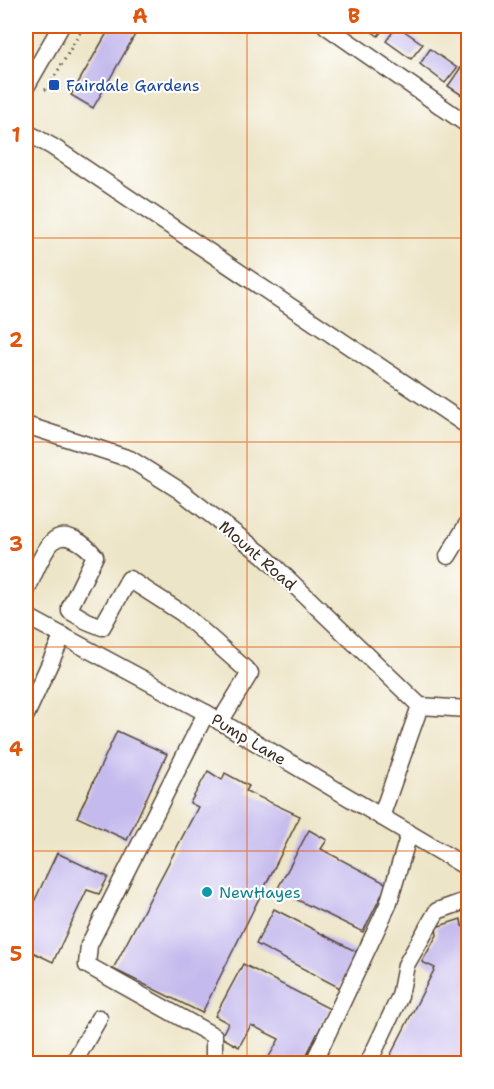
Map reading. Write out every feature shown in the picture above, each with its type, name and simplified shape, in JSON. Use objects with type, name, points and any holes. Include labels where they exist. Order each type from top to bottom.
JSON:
[{"type":"street","points":[[26,87],[61,26]]},
{"type":"street","points":[[326,26],[468,125]]},
{"type":"street","points":[[26,132],[63,154],[468,426]]},
{"type":"street","name":"Mount Road","points":[[26,425],[130,459],[179,490],[264,555],[420,706]]},
{"type":"street","points":[[448,556],[468,523]]},
{"type":"street","points":[[26,592],[52,542],[62,537],[77,540],[95,556],[70,611],[102,627],[129,579],[182,613],[250,673],[213,718],[89,945],[87,965],[214,1036],[214,1064]]},
{"type":"street","name":"Pump Lane","points":[[26,616],[213,718],[468,868]]},
{"type":"street","points":[[26,715],[62,637]]},
{"type":"street","points":[[381,817],[420,706],[468,709]]},
{"type":"street","points":[[313,1064],[388,905],[409,834]]},
{"type":"street","points":[[368,1064],[400,996],[406,965],[436,911],[465,905]]},
{"type":"street","points":[[73,1064],[99,1018]]},
{"type":"building","points":[[111,26],[140,26],[93,108],[71,95]]},
{"type":"building","points":[[364,26],[386,26],[378,36]]},
{"type":"building","points":[[397,26],[423,44],[411,59],[386,41]]},
{"type":"building","points":[[430,49],[457,68],[445,83],[420,64]]},
{"type":"building","points":[[464,63],[468,65],[468,99],[448,86]]},
{"type":"building","points":[[117,731],[167,754],[127,840],[77,817]]},
{"type":"building","name":"NewHayes","points":[[208,771],[222,780],[225,773],[249,786],[246,791],[300,816],[202,1013],[113,969],[198,807],[190,803]]},
{"type":"building","points":[[309,830],[327,840],[321,849],[387,884],[363,932],[277,890]]},
{"type":"building","points":[[57,853],[108,877],[99,894],[87,890],[53,962],[26,949],[26,919]]},
{"type":"building","points":[[274,909],[359,953],[340,988],[256,944]]},
{"type":"building","points":[[461,919],[462,926],[468,929],[468,1064],[386,1064],[435,968],[422,962],[437,935],[436,927]]},
{"type":"building","points":[[243,964],[330,1009],[302,1064],[265,1064],[279,1039],[251,1025],[239,1047],[221,1037],[228,1023],[215,1016]]},
{"type":"place","name":"Fairdale Gardens","points":[[54,85]]},
{"type":"place","name":"NewHayes","points":[[207,892]]}]
